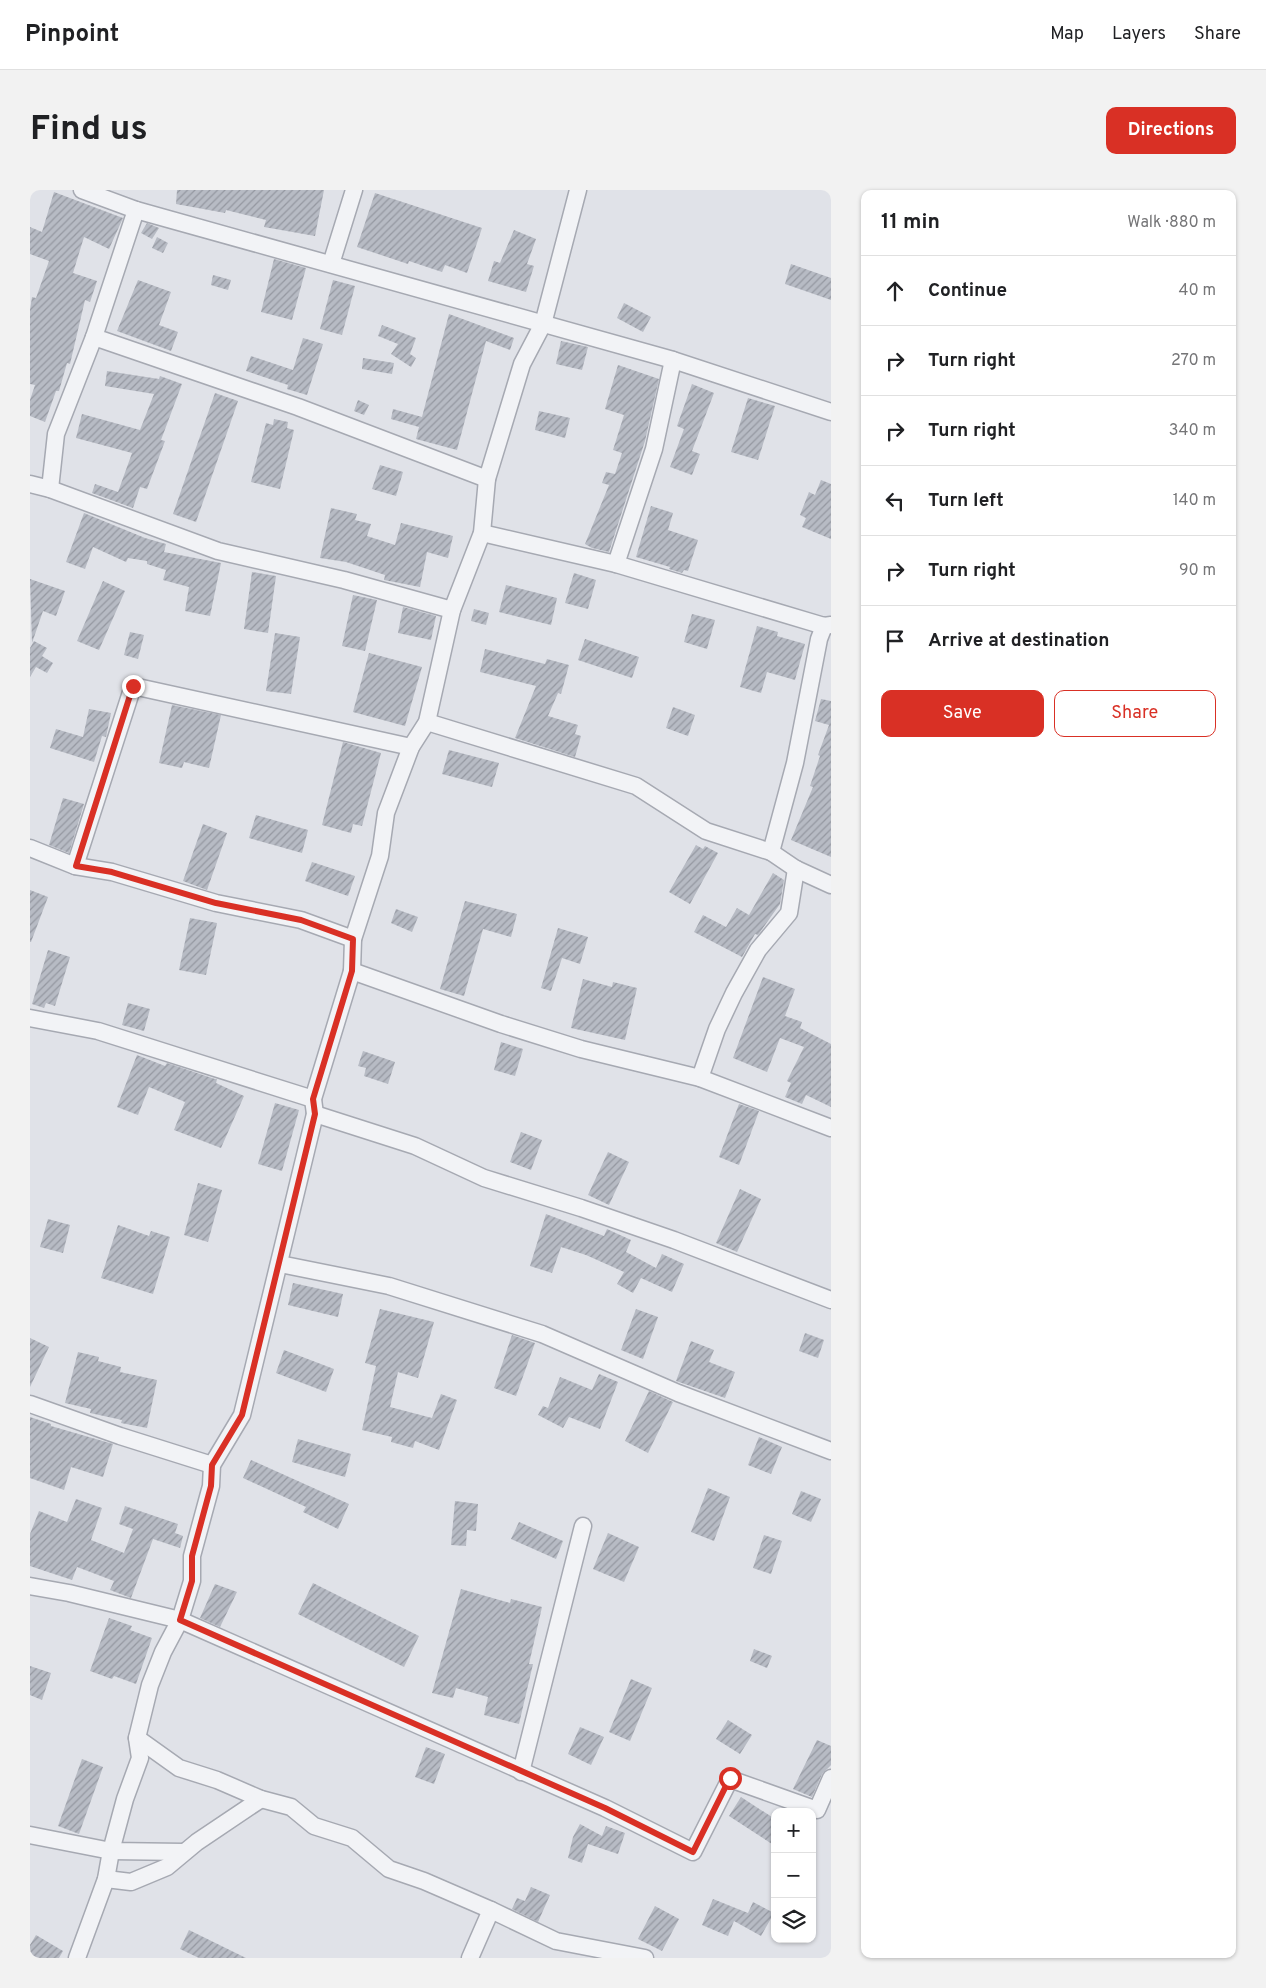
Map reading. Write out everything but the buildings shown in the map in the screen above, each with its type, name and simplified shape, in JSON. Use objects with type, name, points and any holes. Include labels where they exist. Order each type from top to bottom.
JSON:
[{"type":"street","points":[[82,190],[136,210],[673,360],[831,412]]},
{"type":"street","points":[[331,264],[354,190]]},
{"type":"street","points":[[77,1958],[106,1879],[111,1851],[125,1799],[140,1758],[137,1738],[150,1685],[163,1652],[180,1620],[192,1581],[192,1556],[211,1486],[212,1465],[242,1415],[280,1264],[314,1106],[352,971],[353,939],[380,856],[386,814],[411,747],[427,722],[452,610],[482,533],[487,479],[522,364],[544,324],[578,190]]},
{"type":"street","points":[[50,489],[56,434],[94,338],[136,210]]},
{"type":"street","points":[[94,338],[298,407],[487,479]]},
{"type":"street","points":[[616,564],[654,449],[673,360]]},
{"type":"street","points":[[30,484],[50,489],[218,551],[344,580],[452,610]]},
{"type":"street","points":[[482,533],[616,564],[828,626],[819,640],[795,763],[771,852]]},
{"type":"street","points":[[76,866],[133,686],[411,747]]},
{"type":"street","points":[[427,722],[636,786],[706,831],[771,852],[796,869],[831,885]]},
{"type":"street","points":[[30,848],[76,866],[112,872],[216,903],[301,920],[353,939]]},
{"type":"street","points":[[700,1078],[717,1028],[734,993],[758,950],[789,913],[796,869]]},
{"type":"street","points":[[352,971],[501,1024],[581,1049],[700,1078],[831,1128]]},
{"type":"street","points":[[30,1018],[98,1031],[314,1106],[415,1146],[484,1178],[665,1236],[831,1300]]},
{"type":"street","points":[[280,1264],[389,1286],[542,1334],[678,1393],[831,1450]]},
{"type":"street","points":[[30,1404],[120,1436],[212,1465]]},
{"type":"street","points":[[521,1772],[583,1526]]},
{"type":"street","points":[[30,1586],[69,1593],[180,1620],[605,1808],[693,1852],[730,1778],[817,1810],[831,1778]]},
{"type":"street","points":[[137,1738],[179,1768],[217,1780],[261,1799],[291,1807],[314,1826],[352,1838],[390,1869],[424,1881],[492,1910],[556,1941],[621,1956],[645,1958]]},
{"type":"street","points":[[106,1879],[132,1882],[150,1876],[167,1867],[184,1852],[261,1799]]},
{"type":"street","points":[[30,1835],[111,1851],[184,1852]]},
{"type":"street","points":[[470,1958],[492,1910]]},
{"type":"route","points":[[133,686],[109,756],[76,866],[112,872],[216,903],[301,920],[353,939],[352,971],[313,1099],[315,1114],[280,1264],[252,1367],[242,1415],[212,1465],[211,1486],[192,1556],[192,1581],[180,1620],[605,1808],[693,1852],[730,1778]]}]
